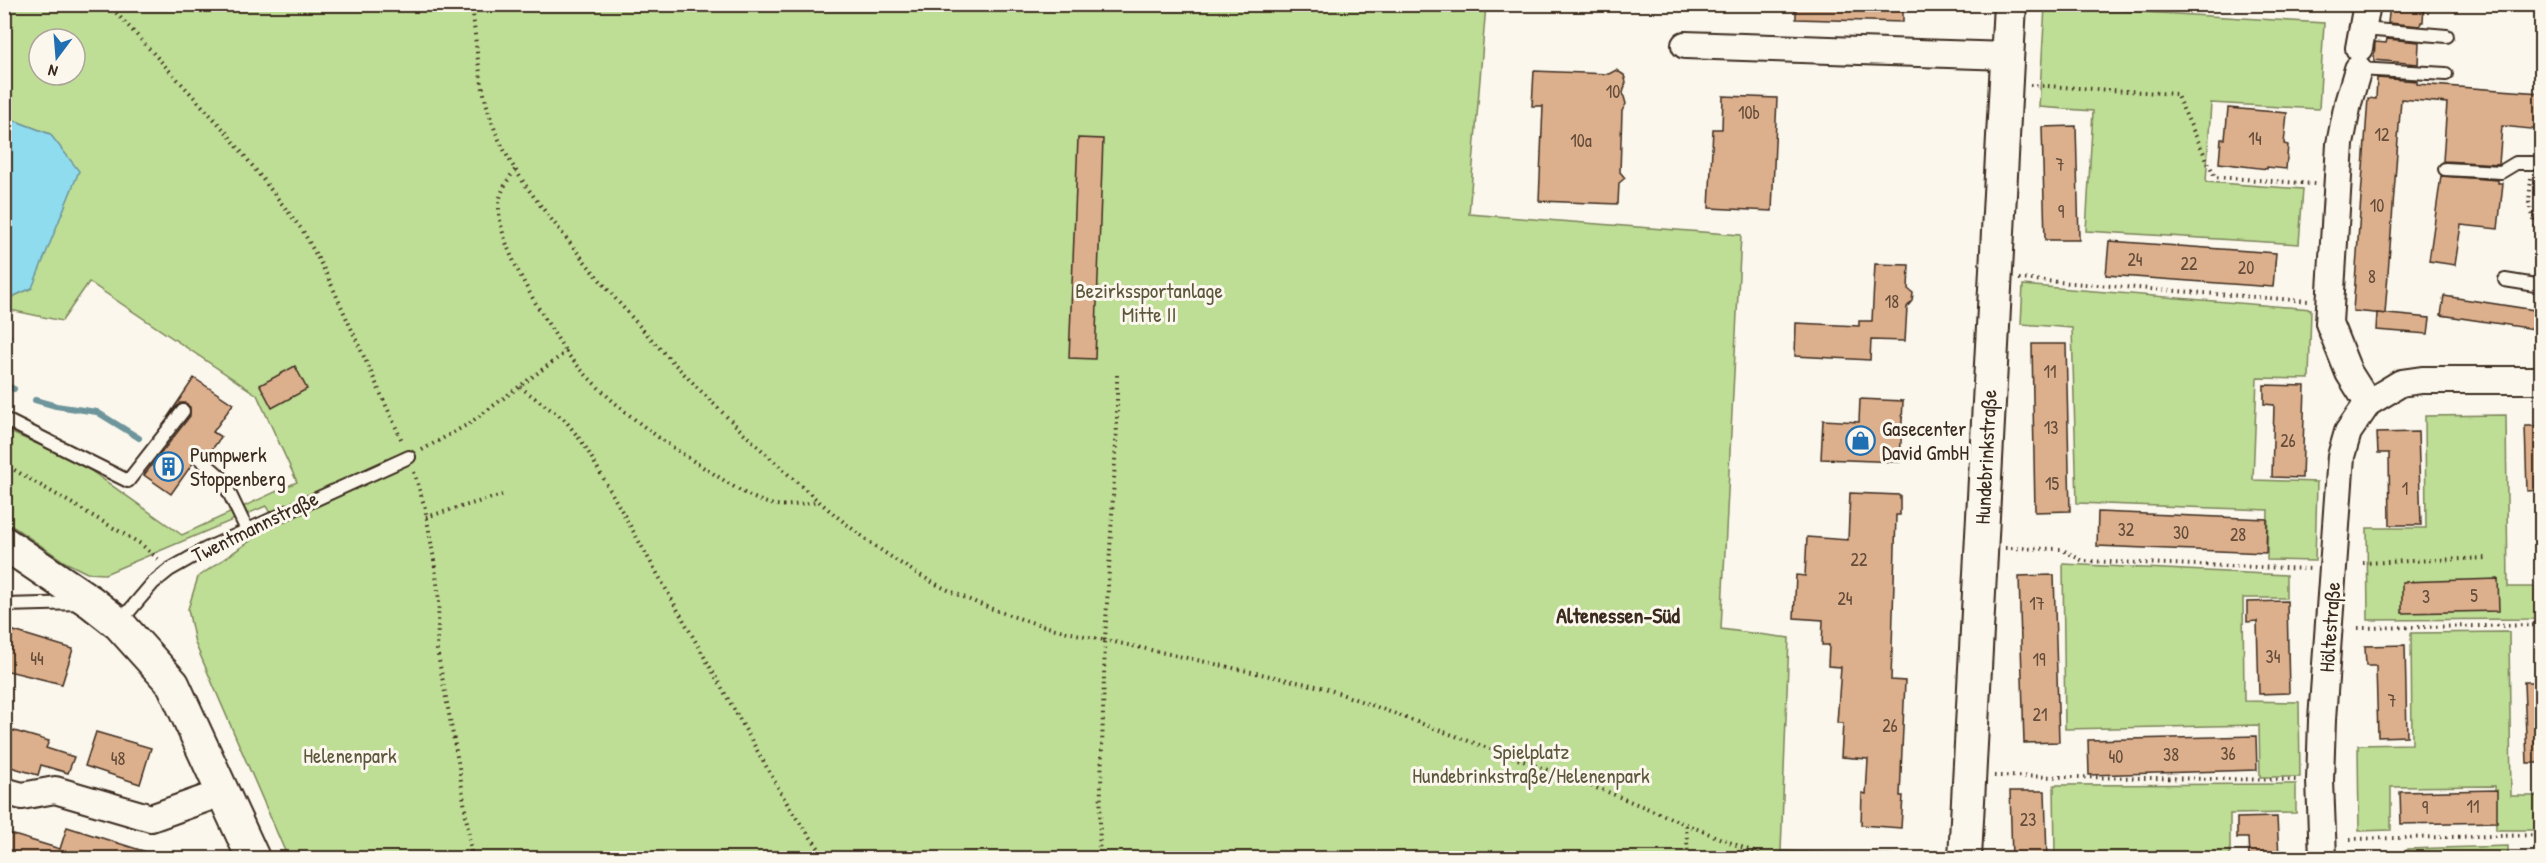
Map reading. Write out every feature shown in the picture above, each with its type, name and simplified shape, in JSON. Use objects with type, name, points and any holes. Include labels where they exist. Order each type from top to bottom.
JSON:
[{"type":"street","name":"Hundebrinkstraße","points":[[1965,858],[2010,4]]},
{"type":"street","points":[[2362,38],[2340,144],[2329,322],[2349,373],[2368,403]]},
{"type":"street","points":[[1685,45],[2007,70]]},
{"type":"street","name":"Höltestraße","points":[[2322,858],[2320,781],[2322,720],[2341,456],[2349,432],[2368,403],[2401,383],[2422,380],[2541,380]]},
{"type":"street","points":[[4,543],[91,602],[119,624],[173,684],[253,858]]},
{"type":"street","points":[[4,791],[22,796],[55,790],[151,818],[224,792]]},
{"type":"lane","points":[[2362,38],[2447,36]]},
{"type":"lane","points":[[2362,38],[2446,74]]},
{"type":"lane","points":[[2445,169],[2501,172],[2516,163],[2537,163]]},
{"type":"lane","points":[[2505,279],[2537,286]]},
{"type":"lane","points":[[4,419],[128,481],[183,411]]},
{"type":"lane","points":[[199,458],[222,478],[247,530]]},
{"type":"lane","name":"Twentmannstraße","points":[[119,624],[153,584],[169,570],[247,530],[411,463]]},
{"type":"lane","points":[[4,605],[91,602]]},
{"type":"path","points":[[108,4],[226,132],[303,231],[327,275],[411,463],[426,517],[439,600],[437,650],[459,766],[472,858]]},
{"type":"path","points":[[472,4],[483,88],[496,133],[515,170],[599,279],[650,339],[735,425],[818,502],[887,554],[933,582],[1001,613],[1035,624],[1324,688],[1610,793],[1766,858]]},
{"type":"path","points":[[2007,70],[2176,94],[2215,177],[2338,185]]},
{"type":"path","points":[[2537,163],[2529,202],[2538,234],[2537,286]]},
{"type":"path","points":[[515,170],[506,181],[500,199],[504,236],[538,308],[566,352],[606,398],[685,456],[739,490],[767,503],[789,506],[818,502]]},
{"type":"path","points":[[1995,277],[2330,302]]},
{"type":"path","points":[[4,334],[14,338]]},
{"type":"path","points":[[411,463],[470,423],[566,352]]},
{"type":"path","points":[[1099,858],[1105,640],[1117,425],[1117,375]]},
{"type":"path","points":[[520,387],[566,420],[585,446],[792,812],[826,858]]},
{"type":"path","points":[[4,464],[141,544],[169,570]]},
{"type":"path","points":[[426,517],[502,495]]},
{"type":"path","points":[[1981,548],[2061,549],[2083,561],[2334,570]]},
{"type":"path","points":[[2363,563],[2487,558]]},
{"type":"path","points":[[2358,628],[2541,625]]},
{"type":"path","points":[[1968,776],[2320,781]]},
{"type":"path","points":[[1686,825],[1688,858]]},
{"type":"path","points":[[2350,839],[2541,835]]},
{"type":"green space","points":[[5,5],[1486,5],[1469,214],[1741,235],[1721,629],[1789,638],[1781,851],[1956,858],[288,858],[195,643],[188,609],[198,577],[276,523],[266,506],[105,574],[87,573],[65,562],[5,521],[5,430],[77,461],[182,535],[297,482],[257,395],[89,282],[62,321],[5,309],[5,300],[32,288],[50,134],[5,117]]},
{"type":"green space","points":[[2045,6],[2324,23],[2319,109],[2211,103],[2206,182],[2303,189],[2299,244],[2086,231],[2093,111],[2039,107]]},
{"type":"green space","points":[[2023,285],[2311,309],[2309,379],[2257,378],[2253,480],[2317,482],[2315,561],[2267,560],[2268,510],[2077,503],[2072,328],[2021,324]]},
{"type":"green space","points":[[2506,415],[2508,587],[2541,587],[2541,619],[2368,620],[2367,528],[2426,528],[2425,416]]},
{"type":"green space","points":[[2063,564],[2286,575],[2286,598],[2243,598],[2244,701],[2299,702],[2300,777],[2260,777],[2259,725],[2065,729]]},
{"type":"green space","points":[[2509,632],[2511,796],[2541,796],[2541,830],[2496,830],[2495,786],[2391,787],[2391,830],[2359,831],[2358,745],[2412,744],[2411,633]]},
{"type":"green space","points":[[2296,784],[2296,813],[2230,814],[2230,858],[2055,858],[2054,785]]},
{"type":"green space","points":[[2508,846],[2508,858],[2408,858],[2407,849]]},
{"type":"water","points":[[5,117],[50,134],[79,171],[32,288],[5,300]]},
{"type":"building","points":[[1796,4],[1903,4],[1903,22],[1796,19]]},
{"type":"building","points":[[2390,4],[2424,4],[2423,22],[2420,26],[2388,23]]},
{"type":"building","points":[[2387,39],[2419,42],[2418,64],[2374,60],[2375,42],[2386,43]]},
{"type":"building","points":[[1616,70],[1624,75],[1626,82],[1623,93],[1626,104],[1622,111],[1620,172],[1625,178],[1619,183],[1618,204],[1539,201],[1543,106],[1532,106],[1534,71],[1609,74]]},
{"type":"building","points":[[2377,78],[2417,81],[2417,84],[2541,93],[2541,130],[2502,126],[2499,164],[2443,161],[2447,103],[2401,99],[2385,314],[2353,311],[2368,98],[2376,99]]},
{"type":"building","points":[[1723,96],[1777,98],[1772,211],[1709,208],[1713,129],[1722,129]]},
{"type":"building","points":[[2228,108],[2287,113],[2284,144],[2288,145],[2286,169],[2219,163],[2221,139],[2225,139]]},
{"type":"building","points":[[2076,126],[2079,240],[2045,240],[2042,127]]},
{"type":"building","points":[[1078,138],[1103,139],[1095,359],[1069,358]]},
{"type":"building","points":[[2441,176],[2498,180],[2498,183],[2503,183],[2498,229],[2461,225],[2455,265],[2429,261]]},
{"type":"building","points":[[2109,241],[2276,253],[2273,287],[2106,275]]},
{"type":"building","points":[[1875,264],[1909,265],[1908,289],[1913,293],[1912,301],[1907,307],[1905,341],[1871,340],[1870,360],[1795,356],[1796,323],[1859,326],[1859,321],[1872,321]]},
{"type":"building","points":[[2444,296],[2541,311],[2541,330],[2441,315]]},
{"type":"building","points":[[2377,313],[2430,318],[2428,334],[2376,330]]},
{"type":"building","points":[[2032,344],[2066,344],[2070,511],[2035,512]]},
{"type":"building","points":[[295,366],[307,389],[272,408],[260,385]]},
{"type":"building","points":[[194,378],[233,404],[213,432],[221,437],[208,455],[200,450],[193,452],[191,457],[193,463],[171,494],[144,475],[190,416],[190,407],[185,403],[180,403],[167,418]]},
{"type":"building","points":[[2264,385],[2305,386],[2302,478],[2272,477],[2274,405],[2264,404]]},
{"type":"building","name":"Gasecenter David GmbH","points":[[1860,399],[1903,401],[1900,462],[1821,459],[1823,420],[1859,422]]},
{"type":"building","points":[[2525,426],[2541,426],[2541,490],[2527,491]]},
{"type":"building","points":[[2418,432],[2421,525],[2390,525],[2389,453],[2378,453],[2377,433]]},
{"type":"building","points":[[1850,493],[1900,495],[1900,515],[1896,515],[1891,680],[1905,681],[1900,796],[1903,796],[1901,828],[1861,825],[1862,793],[1866,794],[1868,759],[1841,757],[1843,723],[1837,723],[1841,667],[1828,666],[1829,645],[1822,645],[1823,620],[1794,618],[1796,575],[1805,576],[1807,537],[1848,540]]},
{"type":"building","points":[[2098,512],[2267,519],[2266,553],[2097,546]]},
{"type":"building","points":[[2054,575],[2059,742],[2024,743],[2019,576]]},
{"type":"building","points":[[2498,579],[2499,611],[2402,613],[2402,582]]},
{"type":"building","points":[[2287,601],[2289,693],[2259,694],[2257,621],[2247,622],[2247,602]]},
{"type":"building","points":[[4,628],[73,649],[62,684],[4,670]]},
{"type":"building","points":[[2405,645],[2407,736],[2378,737],[2376,666],[2366,666],[2365,646]]},
{"type":"building","points":[[2524,682],[2541,682],[2541,763],[2527,763]]},
{"type":"building","points":[[4,728],[49,741],[46,748],[74,757],[68,773],[41,765],[38,775],[4,765]]},
{"type":"building","points":[[96,732],[151,748],[140,784],[85,766]]},
{"type":"building","points":[[2256,736],[2257,770],[2089,775],[2088,740]]},
{"type":"building","points":[[2497,790],[2497,822],[2401,824],[2400,792]]},
{"type":"building","points":[[2010,791],[2045,791],[2047,858],[2012,858]]},
{"type":"building","points":[[2277,817],[2279,858],[2249,858],[2248,838],[2237,838],[2237,818]]},
{"type":"building","points":[[67,827],[156,855],[155,858],[28,858],[4,851],[4,832],[60,849]]},
{"type":"waterway","points":[[4,384],[14,389]]},
{"type":"waterway","points":[[35,400],[56,406],[97,412],[139,438]]},
{"type":"place","name":"Gasecenter David GmbH","points":[[1861,441]]},
{"type":"place","name":"Pumpwerk Stoppenberg","points":[[169,467]]},
{"type":"district","name":"Altenessen-Süd","points":[[1618,615]]},
{"type":"park label","name":"Bezirkssportanlage Mitte II","points":[[1149,303]]},
{"type":"park label","name":"Helenenpark","points":[[350,756]]},
{"type":"park label","name":"Spielplatz Hundebrinkstraße/Helenenpark","points":[[1531,764]]}]
